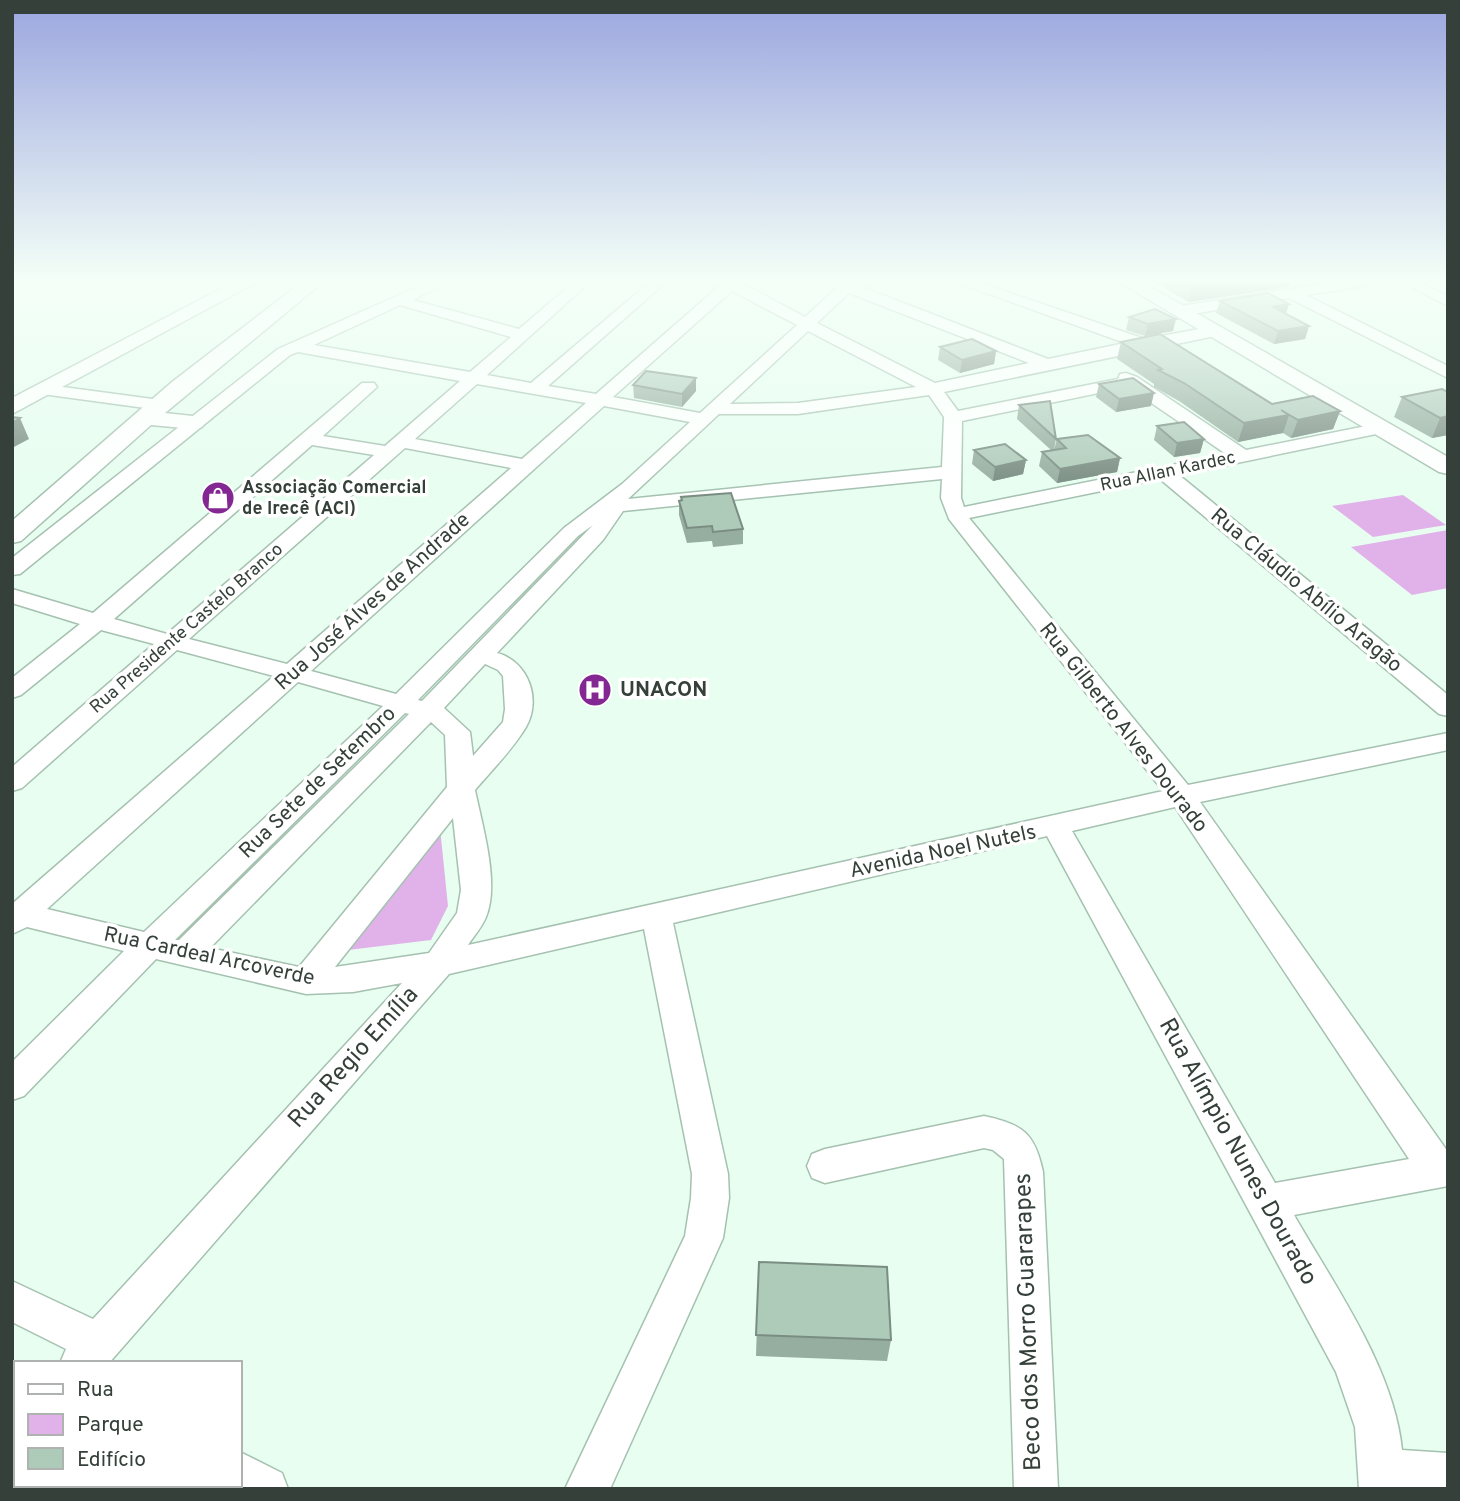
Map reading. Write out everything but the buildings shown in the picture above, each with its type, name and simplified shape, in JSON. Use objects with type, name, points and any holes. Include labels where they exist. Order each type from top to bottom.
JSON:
[{"type":"main road","points":[[12,407],[118,352]]},
{"type":"main road","points":[[12,535],[223,352]]},
{"type":"main road","points":[[1251,352],[1448,467]]},
{"type":"main road","points":[[154,411],[194,422]]},
{"type":"street","points":[[12,569],[194,422],[286,352]]},
{"type":"street","points":[[328,352],[599,401],[710,414],[814,407],[933,389],[1108,352]]},
{"type":"street","name":"Rua Presidente Castelo Branco","points":[[12,782],[503,352]]},
{"type":"street","points":[[534,389],[577,352]]},
{"type":"street","name":"Rua José Alves de Andrade","points":[[17,918],[655,352]]},
{"type":"street","name":"Rua Sete de Setembro","points":[[12,1084],[149,946],[400,704],[571,532],[617,500],[779,352]]},
{"type":"street","points":[[860,352],[933,389],[953,417],[951,498],[956,515]]},
{"type":"street","points":[[1017,352],[1047,364]]},
{"type":"street","points":[[1407,352],[1448,373]]},
{"type":"street","points":[[1093,355],[1242,456]]},
{"type":"street","points":[[953,417],[1131,382]]},
{"type":"street","points":[[12,690],[96,623],[368,387]]},
{"type":"street","points":[[48,390],[154,411]]},
{"type":"street","name":"Rua Allan Kardec","points":[[956,515],[1381,428]]},
{"type":"street","points":[[307,439],[396,447],[526,465]]},
{"type":"street","points":[[617,500],[951,472]]},
{"type":"street","name":"Rua Cláudio Abílio Aragão","points":[[1165,473],[1448,708]]},
{"type":"street","name":"Rua Sete de Setembro","points":[[184,955],[427,711],[596,536],[617,500]]},
{"type":"street","name":"Rua Gilberto Alves Dourado","points":[[956,515],[1182,796],[1443,1170]]},
{"type":"street","points":[[12,596],[96,623],[172,641],[427,711]]},
{"type":"street","points":[[306,981],[461,787],[515,724],[518,713],[515,675],[508,665],[480,656]]},
{"type":"street","name":"Rua Regio Emília","points":[[89,1353],[439,964],[472,915],[476,890],[473,850],[461,787],[460,745],[457,732],[449,722],[427,711]]},
{"type":"street","name":"Avenida Noel Nutels","points":[[439,964],[1056,827],[1182,796],[1448,741]]},
{"type":"street","name":"Rua Alímpio Nunes Dourado","points":[[1056,827],[1342,1337],[1370,1394],[1378,1424],[1381,1480]]},
{"type":"street","points":[[587,1489],[704,1238],[710,1198],[706,1151],[656,915]]},
{"type":"street","name":"Rua Cardeal Arcoverde","points":[[17,918],[306,981],[353,979],[439,964]]},
{"type":"street","name":"Beco dos Morro Guararapes","points":[[825,1166],[984,1132],[1003,1136],[1021,1151],[1025,1172],[1036,1489]]},
{"type":"street","points":[[1265,1203],[1443,1170]]},
{"type":"street","points":[[12,1301],[89,1353]]},
{"type":"street","points":[[242,1475],[267,1489]]},
{"type":"street","points":[[1381,1480],[1448,1475]]},
{"type":"green space","points":[[1403,495],[1446,525],[1373,537],[1332,506]]},
{"type":"green space","points":[[1448,530],[1448,588],[1412,595],[1351,547]]},
{"type":"green space","points":[[440,828],[448,906],[431,940],[340,951]]},
{"type":"place","name":"Associação Comercial de Irecê (ACI)","points":[[218,498]]},
{"type":"place","name":"UNACON","points":[[595,690]]}]
